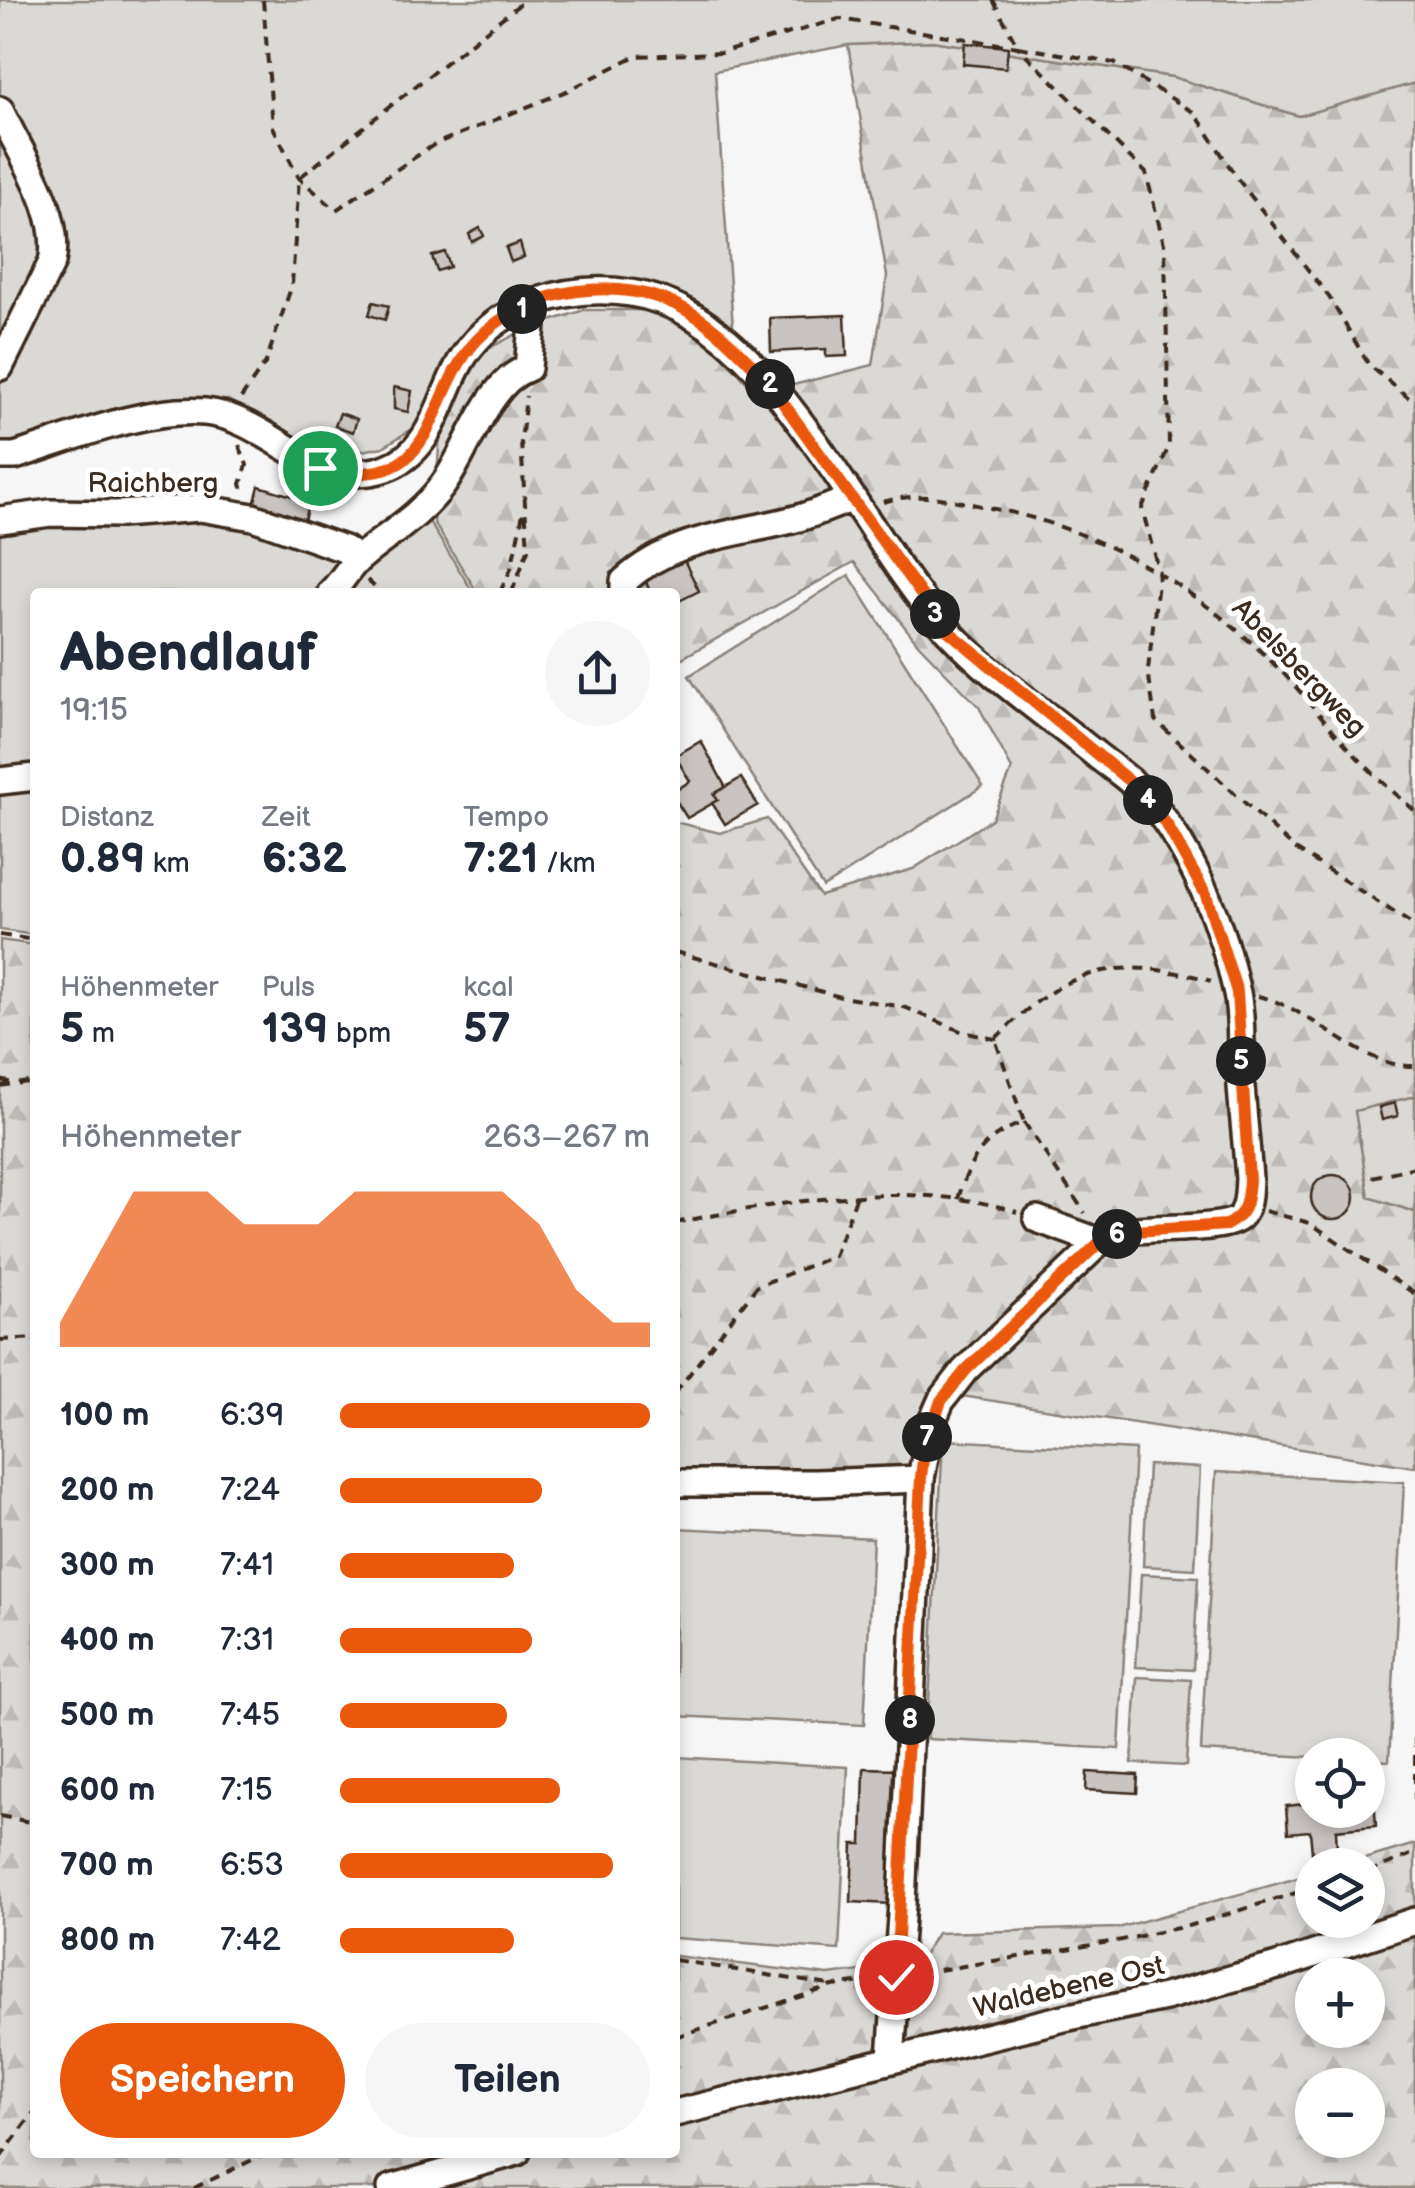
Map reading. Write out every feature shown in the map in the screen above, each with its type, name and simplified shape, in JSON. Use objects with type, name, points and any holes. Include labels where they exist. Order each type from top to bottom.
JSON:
[{"type":"street","points":[[0,110],[52,218],[56,244],[52,262],[0,367]]},
{"type":"street","points":[[0,456],[15,456],[120,423],[203,412],[227,416],[320,468],[344,473],[370,472],[391,466],[422,442],[463,358],[476,341],[493,326],[534,303],[566,292],[600,289],[636,294],[685,309],[720,334],[768,382],[946,629],[1140,790],[1167,825],[1206,895],[1237,992],[1249,1180],[1246,1206],[1239,1219],[1226,1225],[1120,1232],[1100,1242],[966,1370],[941,1401],[924,1450],[890,2060]]},
{"type":"street","points":[[334,588],[358,558],[388,539],[427,505],[499,388],[515,372],[528,368],[534,303]]},
{"type":"street","points":[[624,588],[624,580],[646,560],[698,540],[855,504]]},
{"type":"street","name":"Raichberg","points":[[0,520],[50,512],[120,514],[200,508],[253,517],[344,549],[358,558]]},
{"type":"street","points":[[0,781],[30,778]]},
{"type":"street","points":[[1038,1219],[1100,1242]]},
{"type":"street","points":[[680,1484],[921,1478]]},
{"type":"street","name":"Waldebene Ost","points":[[680,2112],[1064,2018],[1165,1998],[1415,1921]]},
{"type":"street","points":[[391,2188],[496,2158]]},
{"type":"path","points":[[263,0],[274,127],[299,178],[336,210],[434,144],[570,90],[635,56],[720,53],[839,19],[1114,63],[1195,113],[1237,178],[1329,297],[1369,366],[1415,403]]},
{"type":"path","points":[[253,517],[241,484],[247,465],[227,416],[266,362],[292,285],[299,178],[525,0]]},
{"type":"path","points":[[993,0],[1018,47],[1146,173],[1165,248],[1169,446],[1142,508],[1160,573],[1148,670],[1155,720],[1294,848],[1415,926]]},
{"type":"path","points":[[514,588],[528,550],[521,442],[528,368]]},
{"type":"path","points":[[502,588],[511,569],[526,494]]},
{"type":"path","name":"Abelsbergweg","points":[[855,504],[925,494],[1016,512],[1102,542],[1160,573],[1204,600],[1274,663],[1360,761],[1415,810]]},
{"type":"path","points":[[0,935],[30,939]]},
{"type":"path","points":[[680,953],[841,997],[904,1008],[963,1032],[995,1039]]},
{"type":"path","points":[[995,1039],[1032,1003],[1082,974],[1136,968],[1194,975],[1237,992],[1282,1002],[1374,1058],[1415,1066]]},
{"type":"path","points":[[995,1039],[1024,1122],[1100,1242]]},
{"type":"path","points":[[0,1083],[30,1082]]},
{"type":"path","points":[[958,1199],[983,1144],[1024,1122]]},
{"type":"path","points":[[1372,1177],[1415,1167]]},
{"type":"path","points":[[680,1221],[811,1198],[958,1199],[1000,1206],[1038,1219]]},
{"type":"path","points":[[680,1386],[757,1286],[834,1256],[856,1198]]},
{"type":"path","points":[[1246,1206],[1310,1224],[1415,1294]]},
{"type":"path","points":[[0,1340],[30,1338]]},
{"type":"path","points":[[1415,1737],[1415,1811]]},
{"type":"path","points":[[0,1816],[30,1822]]},
{"type":"path","points":[[1385,1865],[1415,1853]]},
{"type":"path","points":[[680,2035],[833,1986],[1139,1936],[1192,1925],[1295,1893]]},
{"type":"path","points":[[680,1961],[833,1986]]},
{"type":"path","points":[[0,2158],[30,2118]]},
{"type":"path","points":[[194,2188],[256,2158]]},
{"type":"green space","points":[[0,0],[1415,0],[1415,83],[1299,116],[1173,77],[932,41],[848,45],[715,71],[733,328],[695,301],[653,284],[579,280],[520,300],[420,424],[383,447],[346,454],[292,436],[228,400],[176,402],[16,444],[0,443]]},
{"type":"green space","points":[[932,41],[1173,77],[1298,116],[1415,83],[1415,1096],[1356,1111],[1369,1197],[1415,1212],[1415,1467],[962,1396],[944,1417],[906,1490],[680,1486],[680,823],[720,833],[767,819],[820,896],[913,869],[992,819],[1012,769],[979,707],[919,645],[854,562],[680,659],[680,588],[475,588],[434,523],[440,432],[451,401],[482,352],[526,329],[584,310],[656,310],[713,345],[757,394],[873,365],[887,276],[848,45]]},
{"type":"green space","points":[[200,517],[268,532],[340,556],[427,518],[471,588],[30,588],[30,934],[0,930],[0,526]]},
{"type":"green space","points":[[849,575],[983,786],[823,887],[689,676]]},
{"type":"green space","points":[[0,940],[30,944],[30,2158],[680,2158],[680,1957],[828,1975],[918,1964],[937,1933],[1118,1928],[1295,1879],[1295,1938],[1385,1938],[1385,1853],[1415,1844],[1415,2188],[0,2188]]},
{"type":"green space","points":[[1415,1096],[1415,1212],[1369,1197],[1355,1111]]},
{"type":"green space","points":[[943,1440],[1135,1450],[1119,1749],[927,1739]]},
{"type":"green space","points":[[1148,1465],[1200,1468],[1195,1569],[1143,1566]]},
{"type":"green space","points":[[1216,1472],[1404,1482],[1389,1761],[1385,1761],[1385,1738],[1295,1738],[1295,1756],[1201,1751]]},
{"type":"green space","points":[[680,1528],[873,1538],[864,1725],[680,1716]]},
{"type":"green space","points":[[1141,1574],[1198,1577],[1193,1670],[1136,1667]]},
{"type":"green space","points":[[1137,1677],[1191,1680],[1186,1766],[1132,1763]]},
{"type":"green space","points":[[680,1757],[848,1767],[839,1950],[680,1938]]},
{"type":"building","points":[[965,43],[1008,47],[1006,68],[963,64]]},
{"type":"building","points":[[480,228],[484,236],[472,242],[469,234]]},
{"type":"building","points":[[520,243],[524,257],[511,262],[506,248]]},
{"type":"building","points":[[445,252],[450,267],[437,271],[432,256]]},
{"type":"building","points":[[373,302],[389,306],[385,320],[369,315]]},
{"type":"building","points":[[845,315],[847,356],[826,357],[826,349],[771,352],[770,318]]},
{"type":"building","points":[[394,387],[412,391],[408,412],[394,409]]},
{"type":"building","points":[[340,413],[357,419],[353,432],[335,426]]},
{"type":"building","points":[[259,486],[309,501],[302,528],[253,509]]},
{"type":"building","points":[[683,558],[699,591],[680,600],[680,588],[648,588],[644,577]]},
{"type":"building","points":[[701,741],[726,788],[714,794],[718,800],[687,818],[680,807],[680,788],[690,781],[680,764],[680,753]]},
{"type":"building","points":[[741,778],[758,805],[725,824],[712,803],[718,800],[714,794]]},
{"type":"building","points":[[1395,1103],[1398,1116],[1382,1120],[1379,1107]]},
{"type":"building","points":[[1333,1175],[1349,1181],[1355,1197],[1349,1213],[1333,1219],[1317,1213],[1311,1197],[1317,1181]]},
{"type":"building","points":[[864,1768],[897,1769],[892,1904],[851,1902],[853,1844],[862,1844]]},
{"type":"building","points":[[1087,1772],[1138,1775],[1137,1793],[1086,1790]]},
{"type":"building","points":[[1295,1805],[1295,1828],[1356,1828],[1336,1830],[1337,1848],[1312,1848],[1310,1831],[1288,1833],[1286,1806]]},
{"type":"route","points":[[320,468],[344,473],[370,472],[391,466],[408,454],[432,426],[463,358],[476,341],[514,312],[534,303],[566,292],[600,289],[636,294],[685,309],[741,353],[768,382],[946,629],[1140,790],[1167,825],[1206,895],[1237,992],[1249,1180],[1246,1206],[1239,1219],[1226,1225],[1120,1232],[1100,1242],[966,1370],[941,1401],[924,1450],[921,1478],[896,1977]]}]
